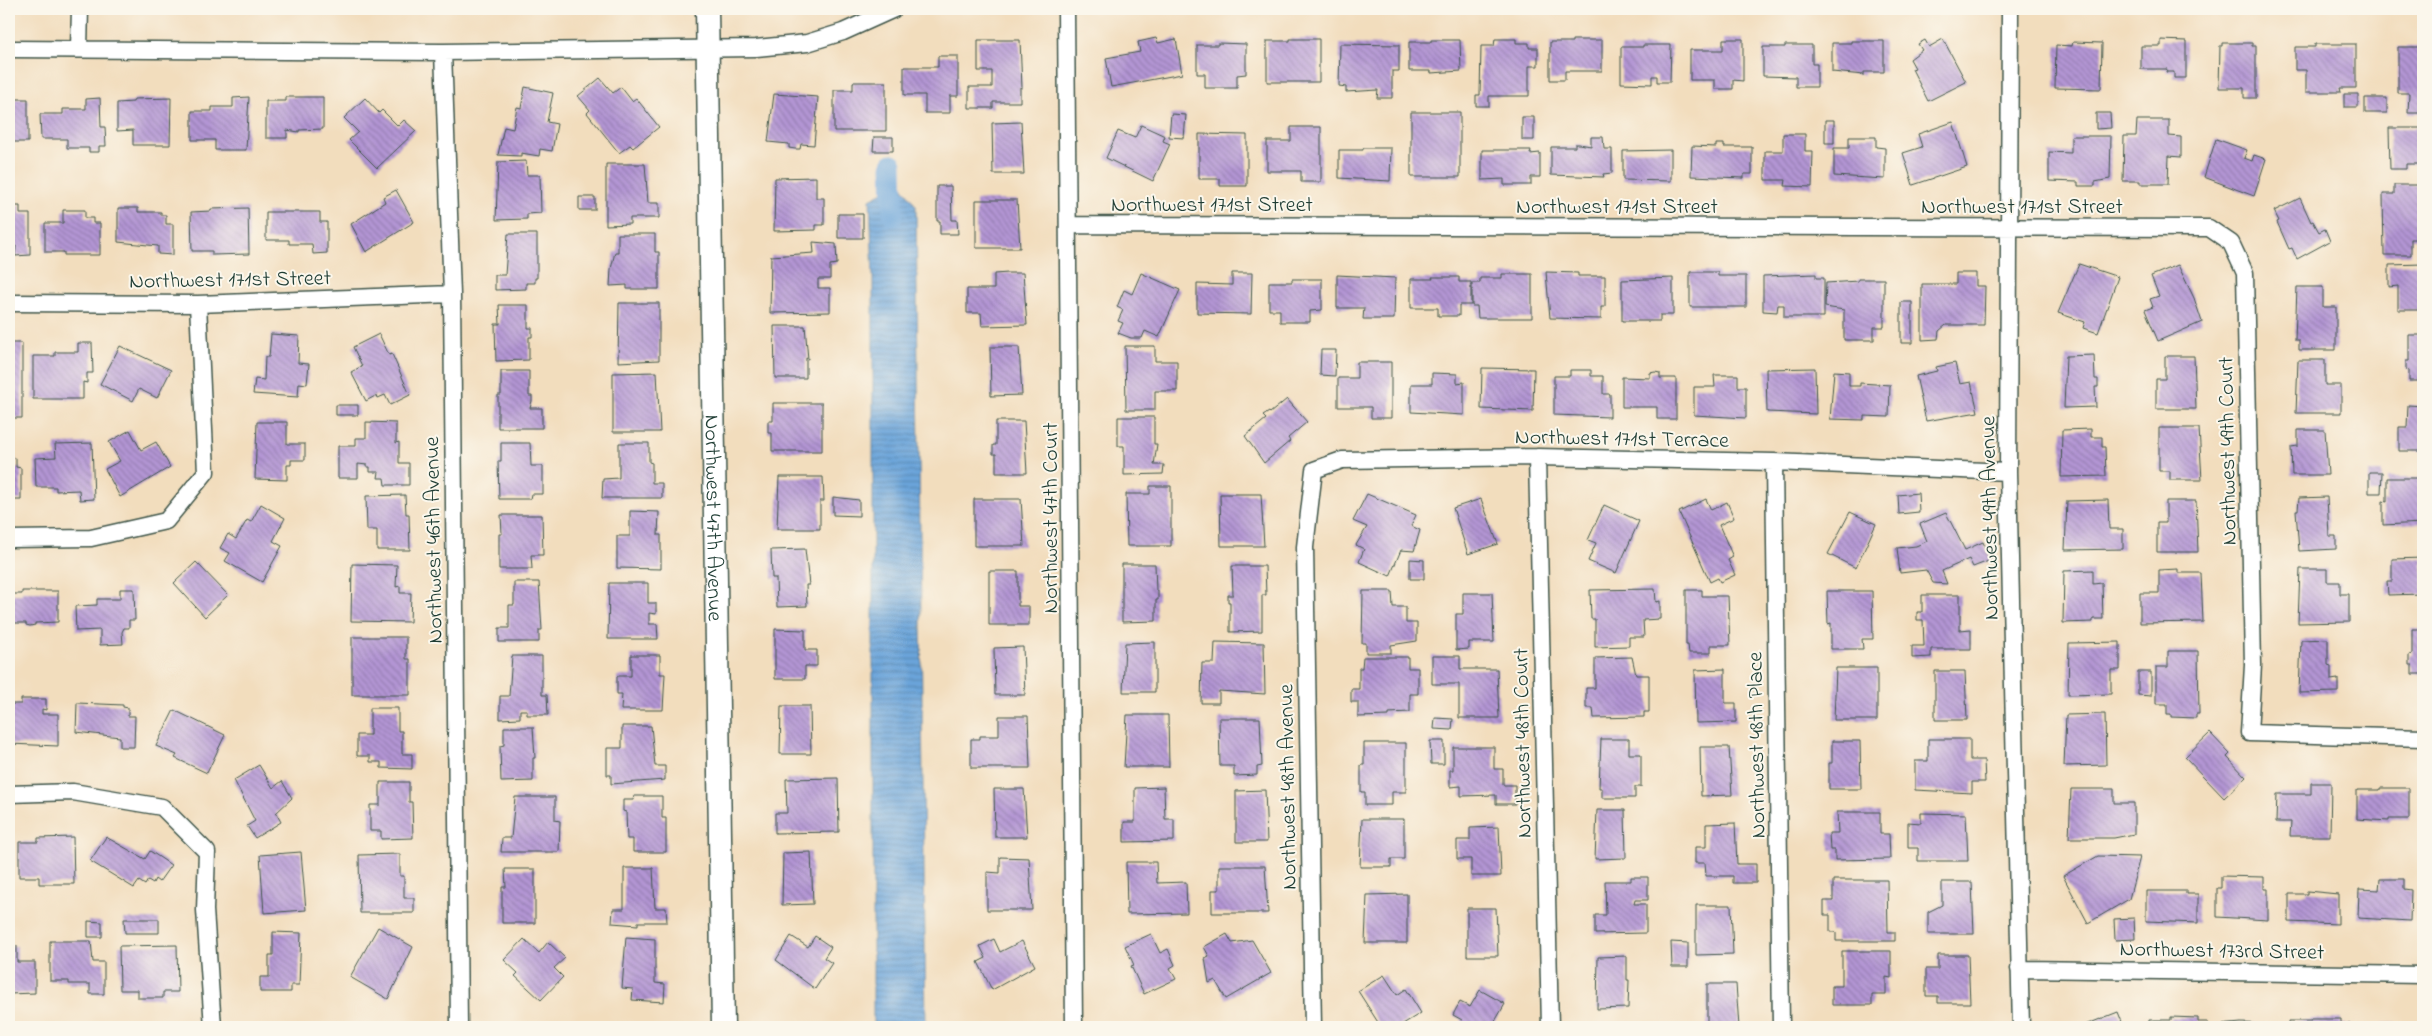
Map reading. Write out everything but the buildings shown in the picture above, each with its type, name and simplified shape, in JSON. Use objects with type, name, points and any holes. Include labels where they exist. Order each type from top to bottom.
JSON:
[{"type":"main road","name":"Northwest 47th Avenue","points":[[707,9],[723,1027]]},
{"type":"street","points":[[79,48],[80,9]]},
{"type":"street","points":[[9,49],[443,52],[756,48],[807,43],[843,32],[894,9]]},
{"type":"street","name":"Northwest 47th Court","points":[[1066,9],[1070,225],[1074,1027]]},
{"type":"street","name":"Northwest 49th Avenue","points":[[2010,9],[2008,472],[2020,1027]]},
{"type":"street","name":"Northwest 46th Avenue","points":[[443,52],[452,294],[459,1027]]},
{"type":"street","name":"Northwest 171st Street","points":[[1070,225],[2165,227]]},
{"type":"street","name":"Northwest 49th Court","points":[[2165,227],[2209,228],[2231,243],[2245,273],[2253,664],[2249,733],[2423,738]]},
{"type":"street","name":"Northwest 171st Street","points":[[9,303],[198,304],[452,294]]},
{"type":"street","points":[[9,539],[91,538],[166,521],[206,472],[198,304]]},
{"type":"street","name":"Northwest 171st Terrace","points":[[1305,547],[1314,470],[1342,460],[1537,457],[1774,462],[2008,472]]},
{"type":"street","name":"Northwest 48th Court","points":[[1537,457],[1550,1027]]},
{"type":"street","name":"Northwest 48th Place","points":[[1774,462],[1781,1027]]},
{"type":"street","name":"Northwest 48th Avenue","points":[[1305,547],[1313,1027]]},
{"type":"street","points":[[9,794],[72,792],[162,807],[207,852],[204,910],[213,1027]]},
{"type":"street","name":"Northwest 173rd Street","points":[[2019,969],[2423,975]]},
{"type":"water","points":[[900,183],[916,206],[926,1027],[873,1027],[873,279],[870,199]]},
{"type":"waterway","points":[[892,164],[893,215]]}]
